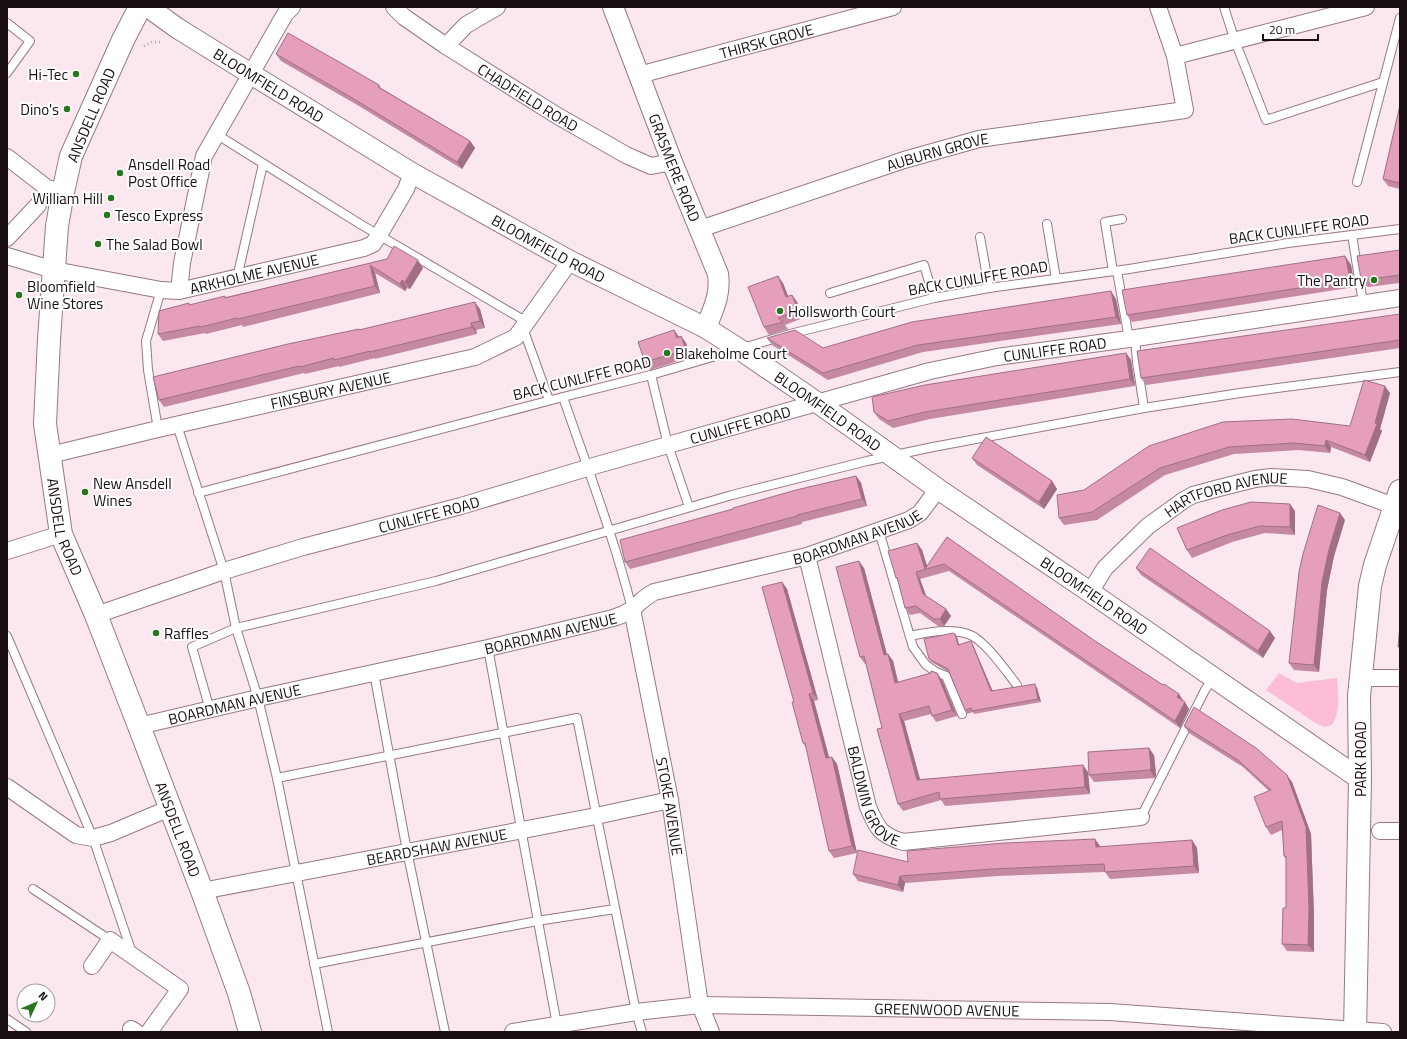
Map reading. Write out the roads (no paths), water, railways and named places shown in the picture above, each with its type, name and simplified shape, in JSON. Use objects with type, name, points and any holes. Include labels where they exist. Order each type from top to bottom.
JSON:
[{"type":"main road","name":"ANSDELL ROAD","points":[[140,7],[123,40],[71,156],[57,226],[45,424],[61,534],[96,616],[202,891],[239,993],[250,1032]]},
{"type":"main road","name":"PARK ROAD","points":[[1355,1031],[1360,779],[1359,696],[1370,586],[1375,565],[1397,499]]},
{"type":"street","name":"BLOOMFIELD ROAD","points":[[148,7],[177,28],[412,173],[570,261],[706,328],[739,349],[818,403],[938,489],[1360,779]]},
{"type":"street","points":[[179,291],[182,263],[204,156],[285,14],[292,7]]},
{"type":"street","name":"CHADFIELD ROAD","points":[[394,7],[404,17],[446,46],[556,115],[626,155],[651,166],[672,162]]},
{"type":"street","points":[[446,46],[466,25],[497,7]]},
{"type":"street","name":"GRASMERE ROAD","points":[[613,7],[672,162],[718,274],[720,286],[716,304],[706,328]]},
{"type":"street","name":"THIRSK GROVE","points":[[639,75],[893,7]]},
{"type":"street","points":[[1158,7],[1174,56],[1366,7]]},
{"type":"street","name":"AUBURN GROVE","points":[[700,229],[904,160],[979,139],[1184,110],[1174,56]]},
{"type":"street","points":[[7,157],[47,188],[63,192]]},
{"type":"street","name":"ARKHOLME AVENUE","points":[[7,256],[54,270],[162,290],[179,291],[364,248],[372,244],[379,235],[406,189],[412,173]]},
{"type":"street","points":[[7,238],[38,205]]},
{"type":"street","name":"FINSBURY AVENUE","points":[[50,455],[158,428],[475,357],[516,337],[570,261]]},
{"type":"street","name":"CUNLIFFE ROAD","points":[[96,616],[224,571],[303,547],[461,506],[588,468],[930,371],[990,359],[1400,298]]},
{"type":"street","name":"HARTFORD AVENUE","points":[[1090,592],[1105,568],[1148,526],[1193,495],[1255,479],[1288,477],[1308,479],[1397,499]]},
{"type":"street","name":"BOARDMAN AVENUE","points":[[139,726],[258,698],[488,648],[624,615],[632,610],[647,595],[654,592],[807,556],[909,520],[920,513],[938,489]]},
{"type":"street","points":[[7,551],[61,534]]},
{"type":"street","name":"BALDWIN GROVE","points":[[807,556],[868,807],[881,833],[892,839],[903,842],[1141,817]]},
{"type":"street","name":"STOKE AVENUE","points":[[632,610],[670,800],[700,1005],[711,1032]]},
{"type":"street","points":[[1361,678],[1400,678]]},
{"type":"street","points":[[7,787],[76,835],[92,838],[111,834],[170,808]]},
{"type":"street","name":"BEARDSHAW AVENUE","points":[[202,891],[596,816],[670,800]]},
{"type":"street","points":[[1380,831],[1400,831]]},
{"type":"street","points":[[92,966],[110,940],[180,989],[149,1032]]},
{"type":"street","name":"GREENWOOD AVENUE","points":[[514,1032],[636,1012],[700,1005],[1110,1012],[1383,1032]]},
{"type":"lane","points":[[1224,7],[1235,41],[1266,120],[1383,82]]},
{"type":"lane","points":[[1357,182],[1400,18]]},
{"type":"lane","points":[[7,23],[30,40],[7,73]]},
{"type":"lane","points":[[216,134],[525,325],[549,400]]},
{"type":"lane","points":[[237,278],[263,164]]},
{"type":"lane","points":[[1122,219],[1105,222],[1115,271],[1132,338],[1144,408]]},
{"type":"lane","points":[[1048,224],[1056,279]]},
{"type":"lane","name":"BACK CUNLIFFE ROAD","points":[[198,493],[549,400],[651,375],[739,349],[934,298],[989,288],[1115,271],[1288,243],[1400,229]]},
{"type":"lane","points":[[1352,235],[1363,303]]},
{"type":"lane","points":[[980,237],[989,288]]},
{"type":"lane","points":[[830,293],[924,265],[934,298]]},
{"type":"lane","points":[[158,428],[148,370],[146,341],[162,290]]},
{"type":"lane","points":[[210,710],[192,647],[236,628],[436,581],[689,507],[822,472],[933,447],[1240,392],[1400,372]]},
{"type":"lane","points":[[651,375],[668,445],[689,507]]},
{"type":"lane","points":[[563,397],[623,573],[632,610]]},
{"type":"lane","points":[[177,424],[224,571],[236,628],[258,698],[277,778],[328,1032]]},
{"type":"lane","points":[[879,531],[913,647],[926,665],[936,672],[946,676],[962,714]]},
{"type":"lane","points":[[910,636],[930,632],[957,632],[968,634],[978,640],[994,656],[1017,684]]},
{"type":"lane","points":[[7,638],[92,838],[134,957]]},
{"type":"lane","points":[[488,648],[557,1025]]},
{"type":"lane","points":[[374,673],[407,851],[445,1032]]},
{"type":"lane","points":[[1141,817],[1213,677]]},
{"type":"lane","points":[[277,778],[577,718],[636,1012],[642,1032]]},
{"type":"lane","points":[[33,889],[110,940]]},
{"type":"lane","points":[[314,964],[537,921],[615,908]]},
{"type":"lane","points":[[7,1019],[26,1032]]},
{"type":"place","name":"Hi-Tec","points":[[76,74]]},
{"type":"place","name":"Dino's","points":[[67,109]]},
{"type":"place","name":"Ansdell Road Post Office","points":[[120,173]]},
{"type":"place","name":"William Hill","points":[[111,198]]},
{"type":"place","name":"Tesco Express","points":[[107,215]]},
{"type":"place","name":"The Salad Bowl","points":[[98,244]]},
{"type":"place","name":"The Pantry","points":[[1374,280]]},
{"type":"place","name":"Bloomfield Wine Stores","points":[[19,295]]},
{"type":"place","name":"Hollsworth Court","points":[[780,311]]},
{"type":"place","name":"Blakeholme Court","points":[[667,353]]},
{"type":"place","name":"New Ansdell Wines","points":[[85,492]]},
{"type":"place","name":"Raffles","points":[[156,633]]}]
